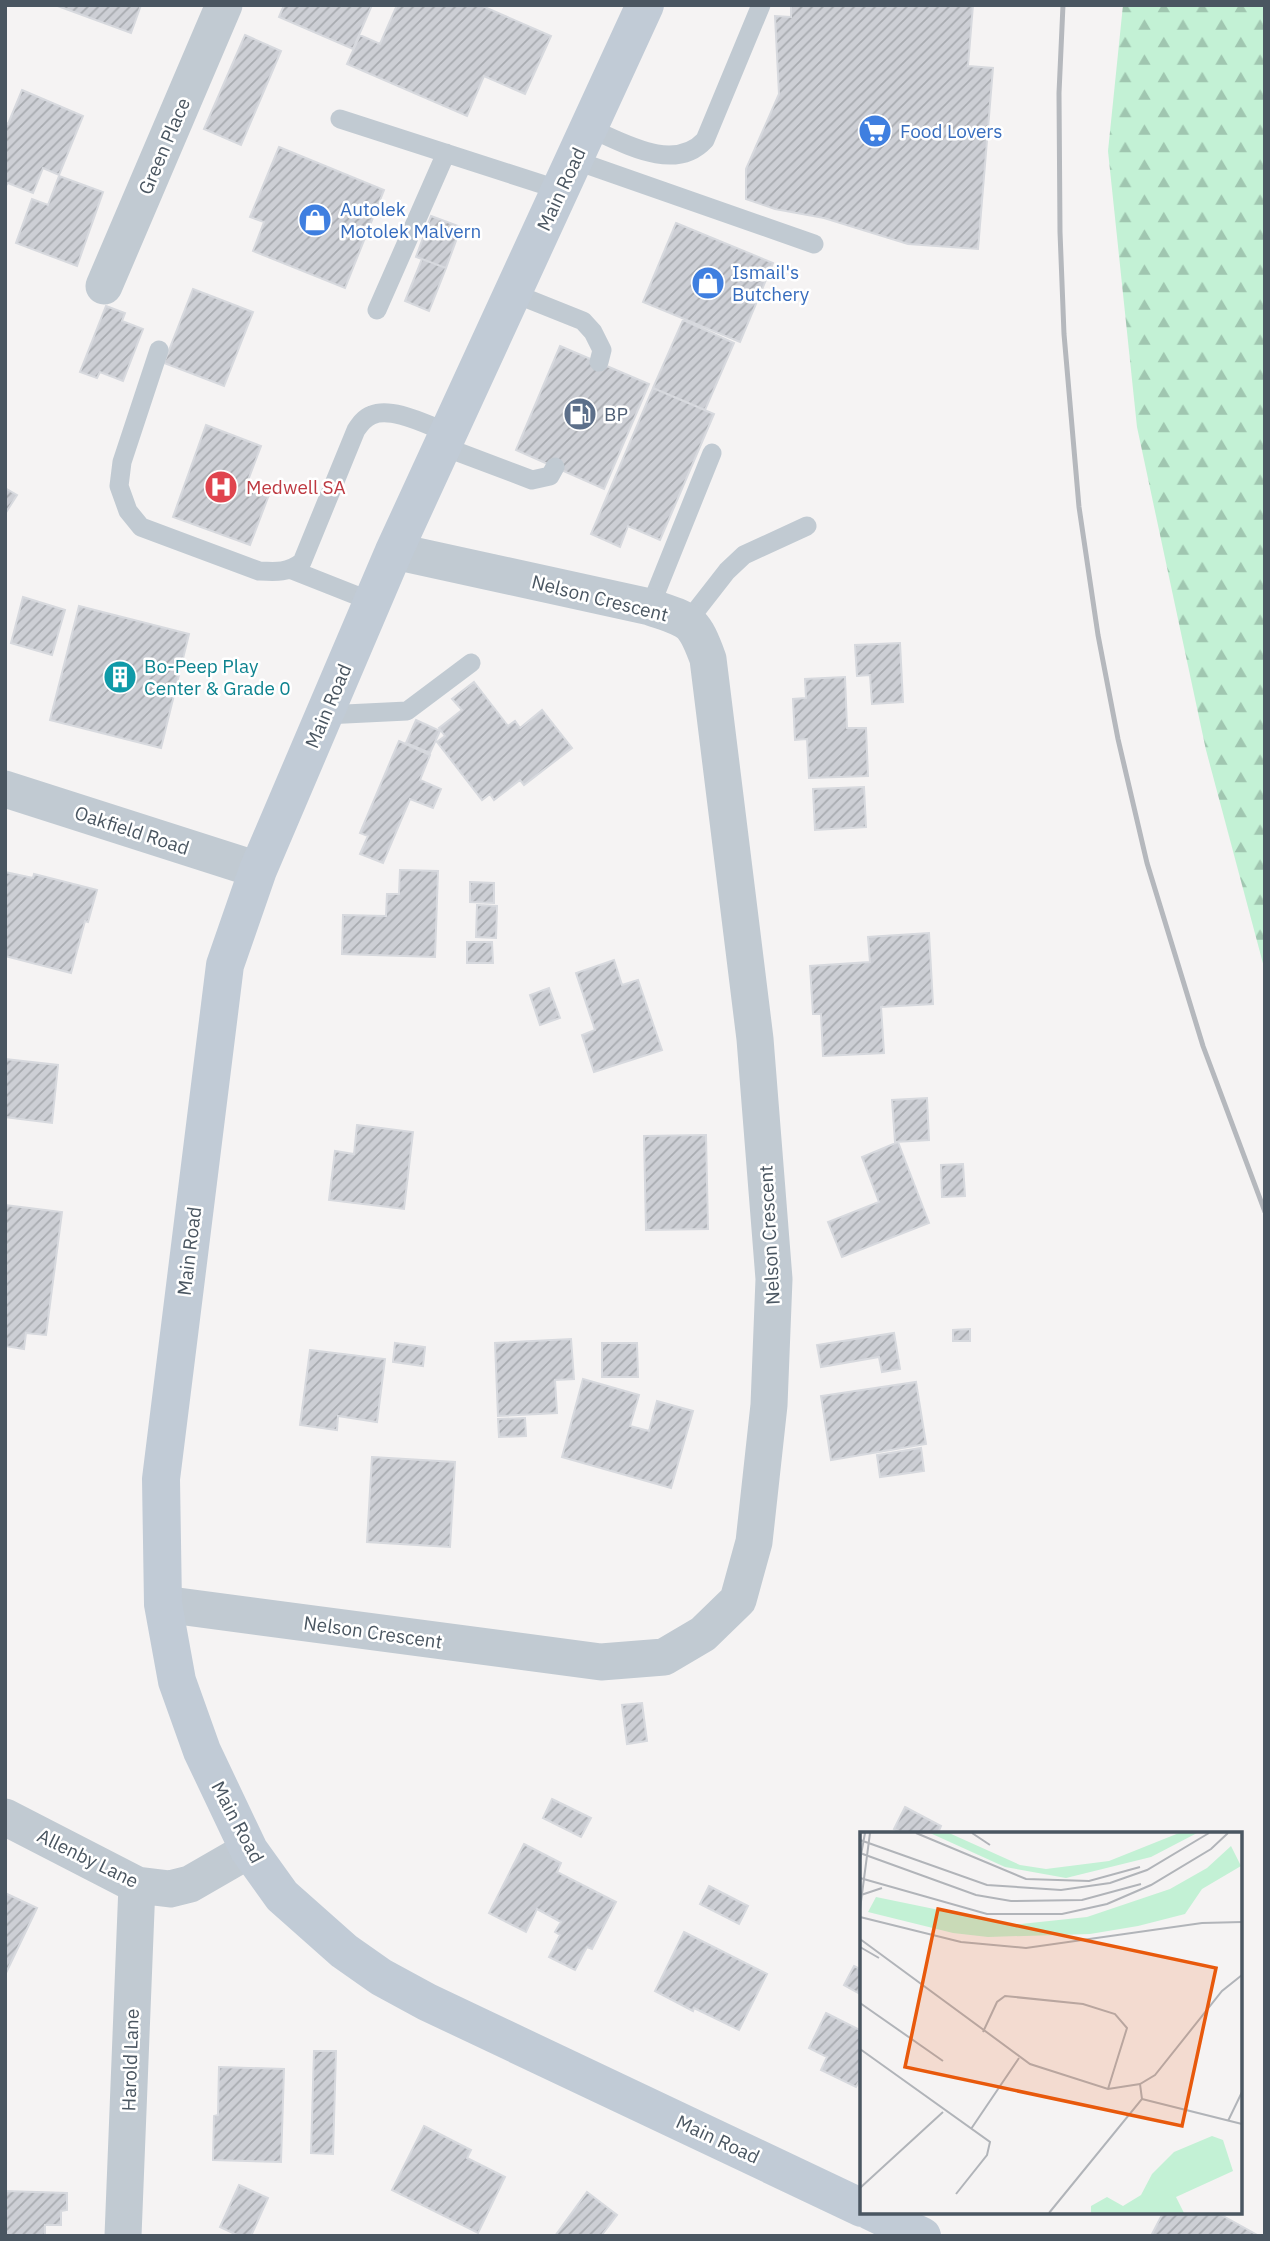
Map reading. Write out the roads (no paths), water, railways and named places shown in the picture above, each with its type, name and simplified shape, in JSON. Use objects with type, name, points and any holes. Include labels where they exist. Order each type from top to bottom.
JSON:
[{"type":"main road","name":"Main Road","points":[[645,5],[394,551],[258,870],[225,965],[161,1479],[163,1604],[181,1693],[202,1751],[249,1850],[282,1896],[344,1951],[381,1977],[427,2002],[860,2207]]},
{"type":"main road","points":[[874,2213],[922,2236]]},
{"type":"street","name":"Green Place","points":[[104,286],[224,5]]},
{"type":"street","name":"Nelson Crescent","points":[[163,1604],[601,1662],[664,1657],[703,1634],[738,1600],[754,1542],[769,1405],[775,1279],[755,1039],[708,659],[699,634],[688,621],[650,607],[394,551]]},
{"type":"street","name":"Oakfield Road","points":[[5,789],[258,870]]},
{"type":"street","name":"Allenby Lane","points":[[5,1817],[137,1885],[170,1889],[190,1884],[249,1850]]},
{"type":"street","name":"Harold Lane","points":[[123,2236],[137,1885]]},
{"type":"lane","points":[[340,119],[446,153],[574,159],[646,152],[667,156],[697,148],[705,140],[761,5]]},
{"type":"lane","points":[[377,310],[446,153]]},
{"type":"lane","points":[[574,159],[814,244]]},
{"type":"lane","points":[[513,293],[583,321],[593,332],[602,350],[599,362]]},
{"type":"lane","points":[[159,350],[122,462],[120,486],[128,511],[141,527],[259,571],[278,573],[292,570],[302,562],[350,443],[365,418],[373,414],[397,414],[532,481],[550,476],[555,467]]},
{"type":"lane","points":[[650,607],[712,453]]},
{"type":"lane","points":[[688,621],[726,571],[744,555],[807,526]]},
{"type":"lane","points":[[292,570],[373,602]]},
{"type":"lane","points":[[324,715],[407,711],[471,663]]},
{"type":"railway","points":[[1063,5],[1059,93],[1064,334],[1079,507],[1098,635],[1118,739],[1147,863],[1203,1046],[1265,1212]]},
{"type":"place","name":"Food Lovers","points":[[875,131]]},
{"type":"place","name":"Autolek Motolek Malvern","points":[[315,220]]},
{"type":"place","name":"Ismail's Butchery","points":[[708,283]]},
{"type":"place","name":"BP","points":[[580,414]]},
{"type":"place","name":"Medwell SA","points":[[221,487]]},
{"type":"place","name":"Bo-Peep Play Center & Grade 0","points":[[120,677]]}]
